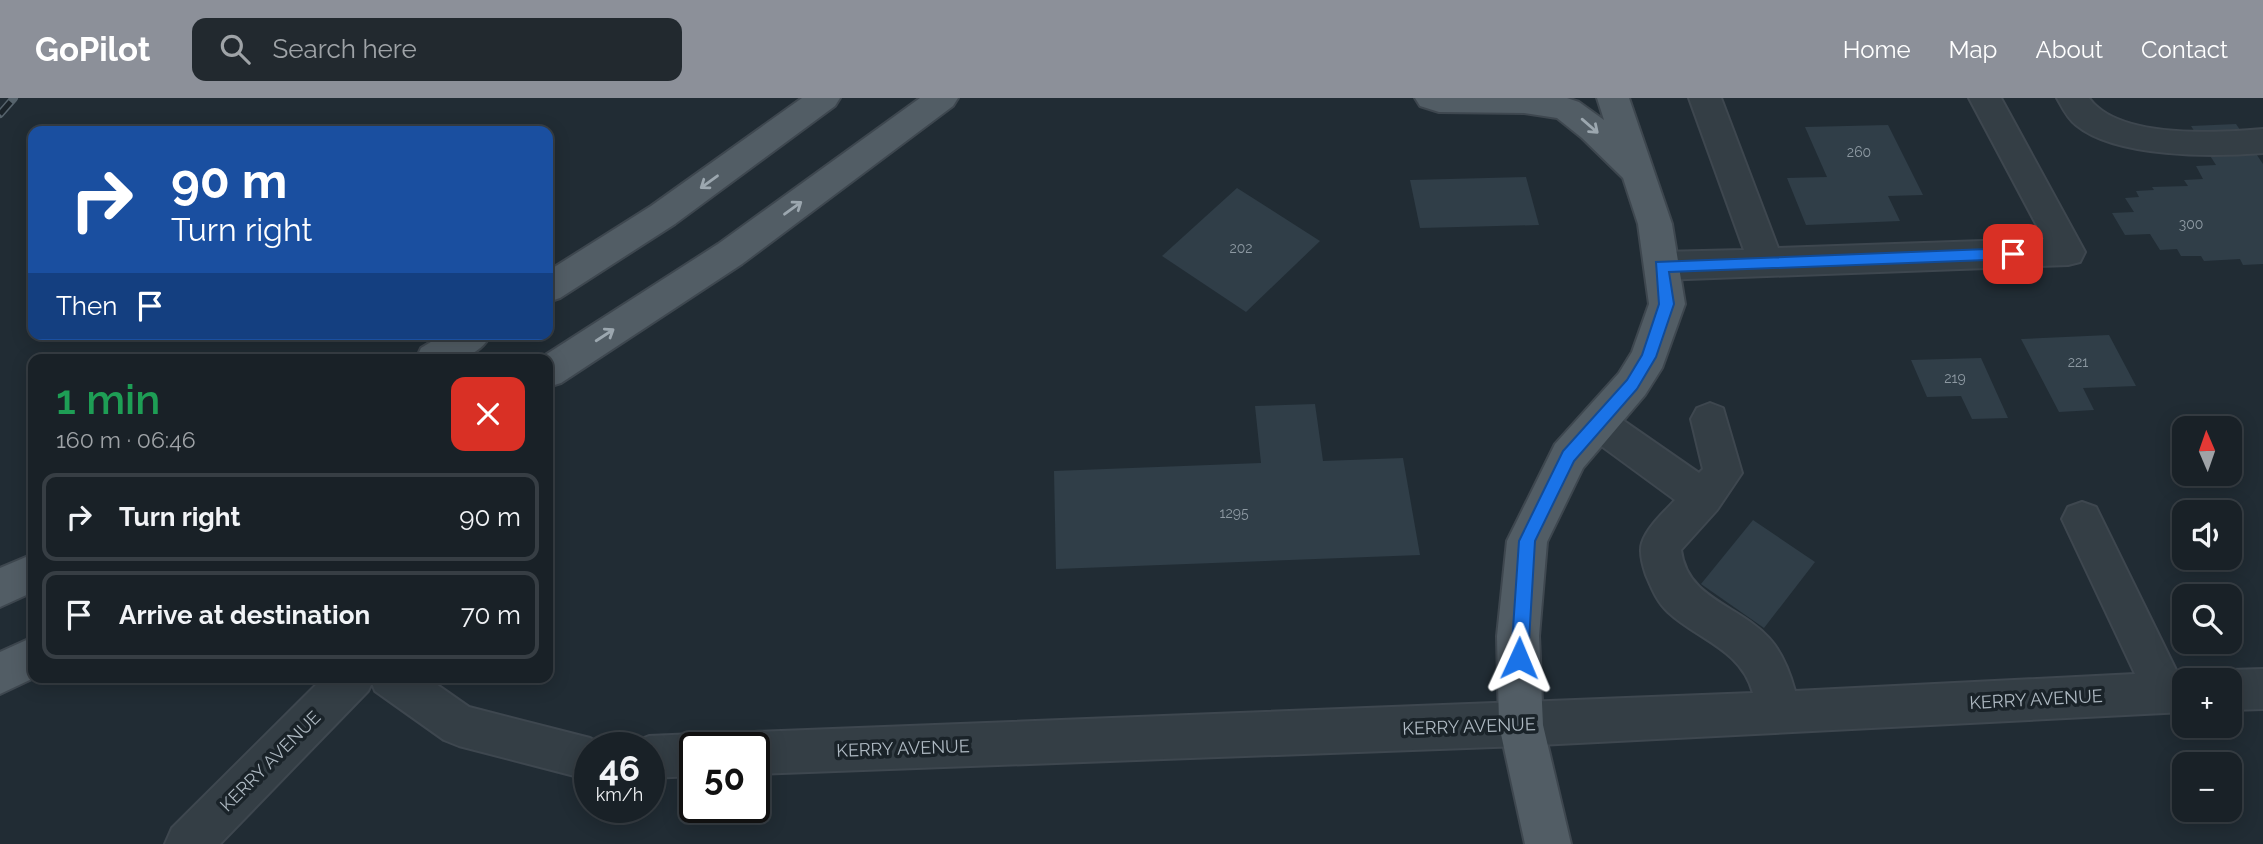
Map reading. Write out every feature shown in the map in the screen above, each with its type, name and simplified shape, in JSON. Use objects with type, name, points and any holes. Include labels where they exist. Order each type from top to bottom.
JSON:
[{"type":"main road","points":[[553,285],[663,215],[824,98]]},
{"type":"main road","points":[[553,369],[730,254],[942,98]]},
{"type":"main road","points":[[1431,98],[1439,101],[1526,102],[1565,108],[1589,124],[1641,178]]},
{"type":"main road","points":[[1548,844],[1521,725],[1518,636],[1527,541],[1569,456],[1632,384],[1648,357],[1667,304],[1655,224],[1613,98]]},
{"type":"main road","points":[[442,354],[464,340]]},
{"type":"main road","points":[[0,589],[28,575]]},
{"type":"main road","points":[[0,674],[28,660]]},
{"type":"street","points":[[1705,98],[1766,262]]},
{"type":"street","points":[[1661,266],[2068,252],[1985,98]]},
{"type":"street","points":[[2073,98],[2089,118],[2135,134],[2195,143],[2263,141]]},
{"type":"street","points":[[1710,419],[1723,474],[1661,545],[1661,564],[1667,582],[1686,604],[1753,649],[1768,673],[1780,712]]},
{"type":"street","points":[[1598,423],[1703,498]]},
{"type":"street","points":[[2082,519],[2172,686]]},
{"type":"street","name":"KERRY AVENUE","points":[[188,844],[347,683]]},
{"type":"street","points":[[399,683],[459,725],[574,755]]},
{"type":"street","points":[[2242,690],[2263,689]]},
{"type":"street","name":"KERRY AVENUE","points":[[770,752],[1521,725],[2172,692]]},
{"type":"building","points":[[2236,124],[2263,164],[2263,264],[2243,265],[2240,259],[2204,261],[2201,256],[2181,256],[2177,249],[2160,250],[2150,234],[2125,235],[2112,213],[2134,212],[2125,198],[2139,197],[2136,191],[2154,190],[2152,187],[2188,186],[2184,180],[2203,179],[2196,166],[2216,165],[2191,126]]},
{"type":"building","points":[[1888,125],[1923,195],[1888,196],[1900,221],[1806,225],[1787,178],[1827,177],[1805,127]]},
{"type":"building","points":[[1526,177],[1539,225],[1420,228],[1410,180]]},
{"type":"building","points":[[1237,188],[1320,241],[1246,312],[1162,256]]},
{"type":"building","points":[[2109,335],[2136,386],[2083,388],[2094,410],[2059,412],[2021,339]]},
{"type":"building","points":[[1981,358],[2008,418],[1972,419],[1961,396],[1927,397],[1911,360]]},
{"type":"building","points":[[1315,404],[1323,461],[1403,458],[1420,555],[1056,569],[1054,471],[1261,463],[1255,406]]},
{"type":"building","points":[[1753,520],[1815,562],[1764,628],[1701,584]]},
{"type":"railway","points":[[0,114],[14,98]]},
{"type":"route","points":[[1519,658],[1518,636],[1527,541],[1569,456],[1632,384],[1648,357],[1667,304],[1661,266],[2013,254]]}]
